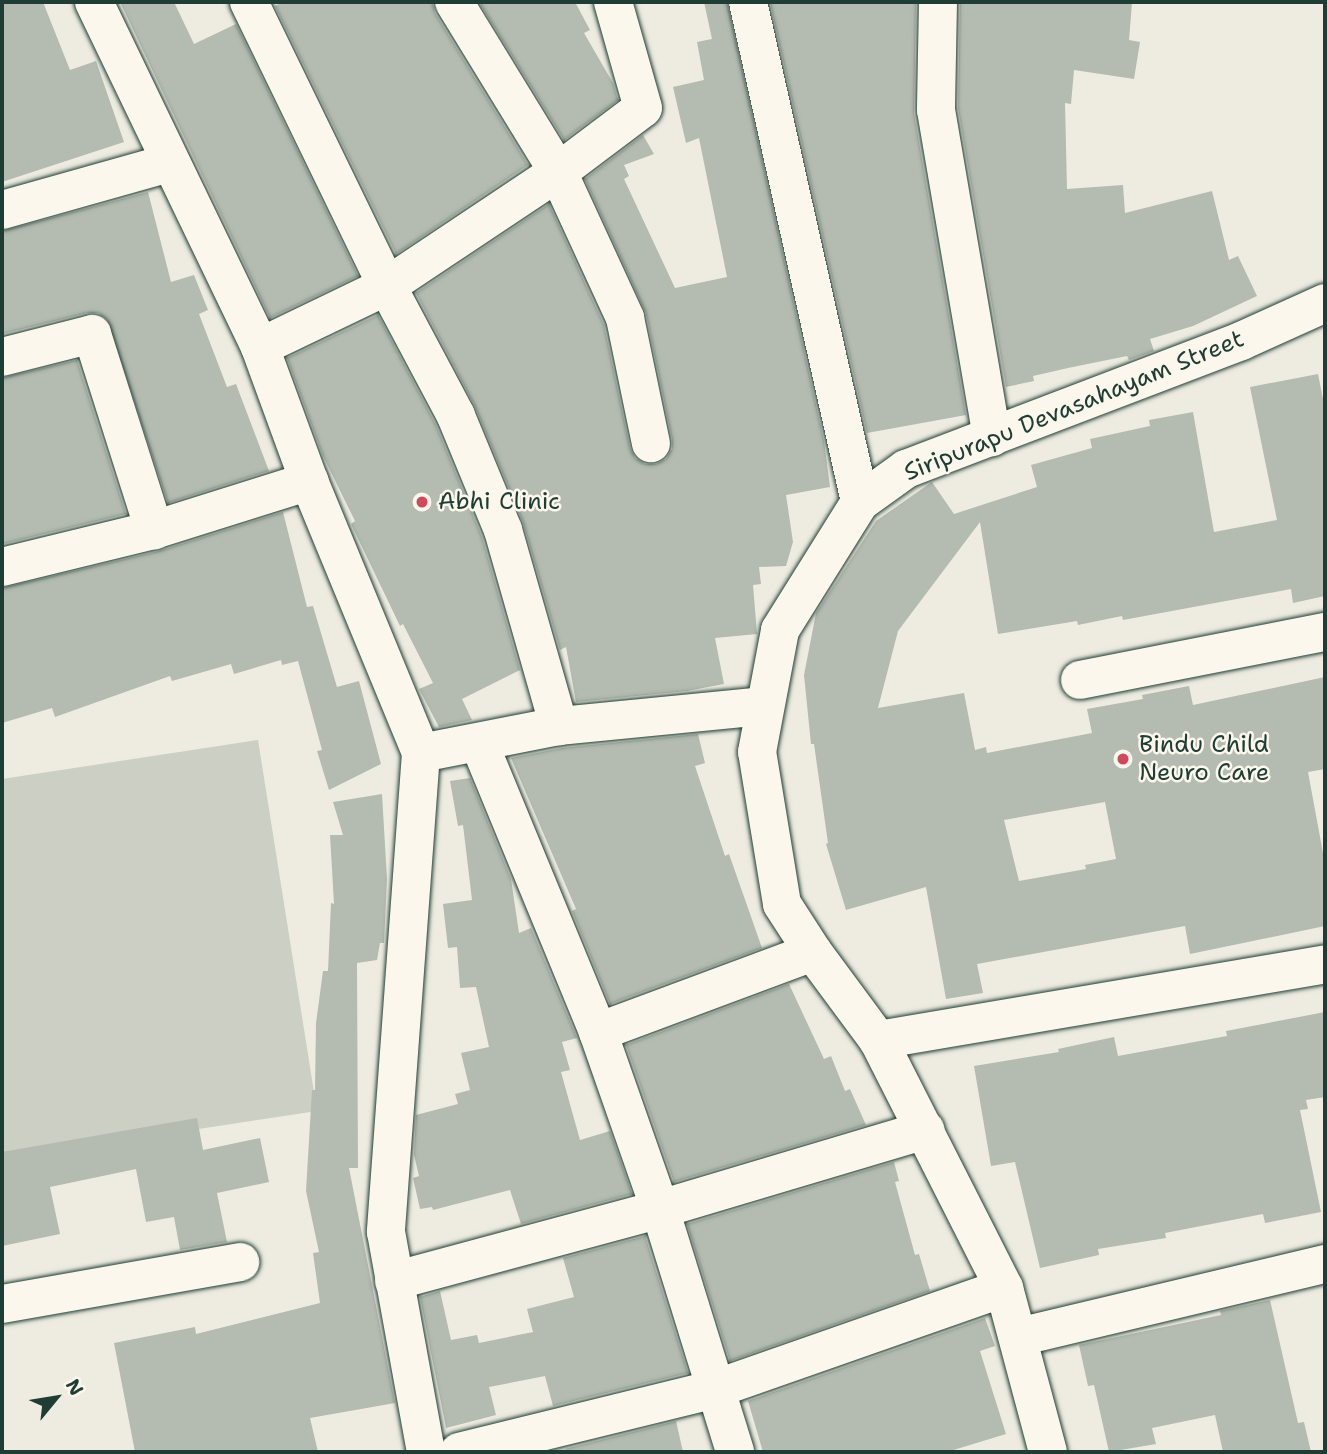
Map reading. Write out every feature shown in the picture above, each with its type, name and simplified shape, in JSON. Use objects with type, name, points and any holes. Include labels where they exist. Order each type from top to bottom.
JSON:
[{"type":"street","points":[[94,2],[169,163],[260,347],[309,481],[421,753],[386,1232],[426,1452]]},
{"type":"street","points":[[249,2],[387,286],[456,415],[503,530],[559,726]]},
{"type":"street","points":[[454,2],[558,172],[625,318],[651,443]]},
{"type":"street","points":[[260,347],[387,286],[558,172],[643,108],[612,2]]},
{"type":"street","points":[[748,2],[860,502]]},
{"type":"street","points":[[938,2],[936,110],[992,437]]},
{"type":"street","points":[[2,210],[169,163]]},
{"type":"street","name":"Siripurapu Devasahayam Street","points":[[1037,1449],[1018,1337],[1004,1288],[878,1040],[813,952],[782,904],[757,752],[780,630],[860,502],[906,469],[1241,341],[1325,303]]},
{"type":"street","points":[[2,357],[92,334],[154,530]]},
{"type":"street","points":[[2,567],[154,530],[309,481]]},
{"type":"street","points":[[1080,680],[1325,632]]},
{"type":"street","points":[[421,753],[559,726],[764,706]]},
{"type":"street","points":[[479,743],[598,1032],[660,1209],[735,1452]]},
{"type":"street","points":[[598,1032],[813,952]]},
{"type":"street","points":[[878,1040],[1325,964]]},
{"type":"street","points":[[394,1281],[660,1209],[925,1130]]},
{"type":"street","points":[[2,1304],[240,1262]]},
{"type":"street","points":[[1018,1337],[1325,1264]]},
{"type":"street","points":[[459,1452],[715,1389],[1004,1288]]},
{"type":"shaded area","points":[[258,740],[317,1111],[2,1159],[2,779]]},
{"type":"building","points":[[2,2],[43,2],[70,70],[96,61],[124,142],[2,182]]},
{"type":"building","points":[[120,2],[174,2],[194,44],[236,24],[358,276],[270,318]]},
{"type":"building","points":[[283,2],[432,2],[435,13],[528,165],[396,254],[275,6]]},
{"type":"building","points":[[479,2],[575,2],[590,30],[584,33],[613,83],[618,100],[564,140]]},
{"type":"building","points":[[704,2],[727,2],[824,441],[830,487],[786,495],[793,542],[786,566],[759,567],[761,584],[753,585],[757,634],[715,638],[724,684],[687,691],[576,702],[566,647],[560,650],[523,522],[475,406],[416,293],[549,204],[604,325],[630,448],[635,458],[645,464],[656,464],[666,459],[672,449],[672,439],[646,313],[585,179],[643,135],[654,154],[624,165],[629,176],[624,179],[675,288],[727,277],[699,138],[686,143],[673,87],[704,80],[697,42],[712,39]]},
{"type":"building","points":[[770,2],[916,2],[914,113],[966,415],[867,433]]},
{"type":"building","points":[[960,2],[1132,3],[1129,40],[1140,42],[1134,79],[1074,70],[1071,104],[1065,103],[1067,189],[1123,185],[1125,213],[1212,191],[1229,260],[1238,256],[1257,296],[1193,326],[1150,339],[1154,351],[1129,360],[1127,356],[1033,376],[1034,381],[1006,387],[958,108]]},
{"type":"building","points":[[148,192],[171,282],[194,275],[208,310],[199,314],[227,387],[236,384],[269,471],[168,503],[107,319],[98,313],[87,313],[2,334],[2,231]]},
{"type":"building","points":[[378,315],[436,425],[482,537],[520,670],[462,699],[472,720],[439,727],[419,689],[433,683],[403,624],[400,626],[351,524],[355,521],[323,456],[287,358]]},
{"type":"building","points":[[77,360],[126,514],[3,544],[2,378]]},
{"type":"building","points":[[1318,374],[1325,409],[1325,596],[1293,603],[1291,589],[1123,620],[1122,616],[1078,625],[1077,621],[998,634],[980,522],[898,631],[878,708],[964,693],[975,750],[986,747],[987,753],[1092,733],[1087,709],[1143,699],[1142,695],[1189,686],[1193,705],[1325,677],[1325,769],[1308,772],[1325,864],[1325,926],[1190,954],[1185,926],[977,964],[983,993],[946,999],[926,887],[846,910],[826,844],[828,843],[814,744],[811,744],[804,675],[816,613],[876,521],[932,482],[954,514],[1037,487],[1031,465],[1092,448],[1090,439],[1150,426],[1149,420],[1193,412],[1214,532],[1277,520],[1250,387]],"holes":[[[1105,802],[1116,859],[1085,865],[1086,869],[1019,881],[1004,820]]]},
{"type":"building","points":[[283,512],[307,607],[313,606],[337,687],[359,681],[381,764],[329,790],[317,751],[322,750],[298,661],[282,665],[281,660],[234,674],[231,664],[172,681],[170,676],[55,717],[52,708],[2,723],[2,588],[159,551]]},
{"type":"building","points":[[698,734],[705,763],[695,766],[725,856],[729,854],[762,948],[610,1004],[572,911],[576,909],[511,758],[562,748]]},
{"type":"building","points":[[470,778],[511,879],[519,933],[531,928],[577,1038],[562,1042],[570,1070],[561,1072],[580,1140],[610,1131],[632,1194],[521,1224],[510,1190],[433,1210],[432,1207],[420,1209],[413,1178],[419,1176],[414,1155],[416,1115],[458,1104],[455,1094],[470,1090],[461,1053],[489,1047],[476,987],[460,988],[457,947],[448,948],[443,904],[472,900],[463,825],[458,826],[450,781]]},
{"type":"building","points":[[382,794],[387,879],[384,943],[380,943],[377,960],[357,963],[358,1168],[349,1168],[395,1403],[310,1418],[318,1452],[135,1452],[114,1343],[195,1327],[196,1334],[320,1303],[313,1253],[319,1252],[306,1191],[312,1090],[315,1090],[316,1023],[323,971],[328,971],[331,903],[334,904],[330,835],[343,835],[333,802]]},
{"type":"building","points":[[789,984],[824,1059],[831,1056],[845,1091],[850,1089],[866,1125],[674,1182],[626,1045]]},
{"type":"building","points":[[1325,1012],[1325,1097],[1306,1100],[1308,1109],[1300,1110],[1321,1212],[1265,1223],[1263,1214],[1165,1233],[1166,1238],[1098,1249],[1099,1255],[1040,1268],[1015,1162],[991,1166],[974,1066],[1059,1052],[1058,1049],[1114,1037],[1118,1056],[1227,1036],[1226,1031]]},
{"type":"building","points":[[197,1118],[203,1150],[260,1138],[269,1182],[217,1193],[227,1242],[180,1250],[174,1217],[146,1222],[136,1169],[50,1187],[60,1234],[2,1246],[2,1152]]},
{"type":"building","points":[[894,1162],[899,1181],[895,1182],[915,1255],[919,1254],[930,1291],[730,1361],[687,1224]]},
{"type":"building","points":[[645,1236],[688,1373],[553,1406],[545,1376],[489,1387],[496,1415],[446,1428],[420,1297],[440,1291],[451,1340],[477,1335],[479,1343],[533,1332],[527,1309],[574,1297],[563,1258]]},
{"type":"building","points":[[1270,1300],[1298,1423],[1304,1422],[1311,1452],[1223,1452],[1215,1415],[1152,1428],[1156,1444],[1109,1452],[1094,1385],[1088,1386],[1079,1345],[1221,1315],[1220,1311]]},
{"type":"building","points":[[985,1318],[995,1346],[980,1351],[1006,1434],[947,1452],[763,1452],[748,1401]]},
{"type":"building","points":[[676,1421],[683,1452],[566,1452],[565,1449]]},
{"type":"place","name":"Abhi Clinic","points":[[422,502]]},
{"type":"place","name":"Bindu Child Neuro Care","points":[[1123,759]]}]
